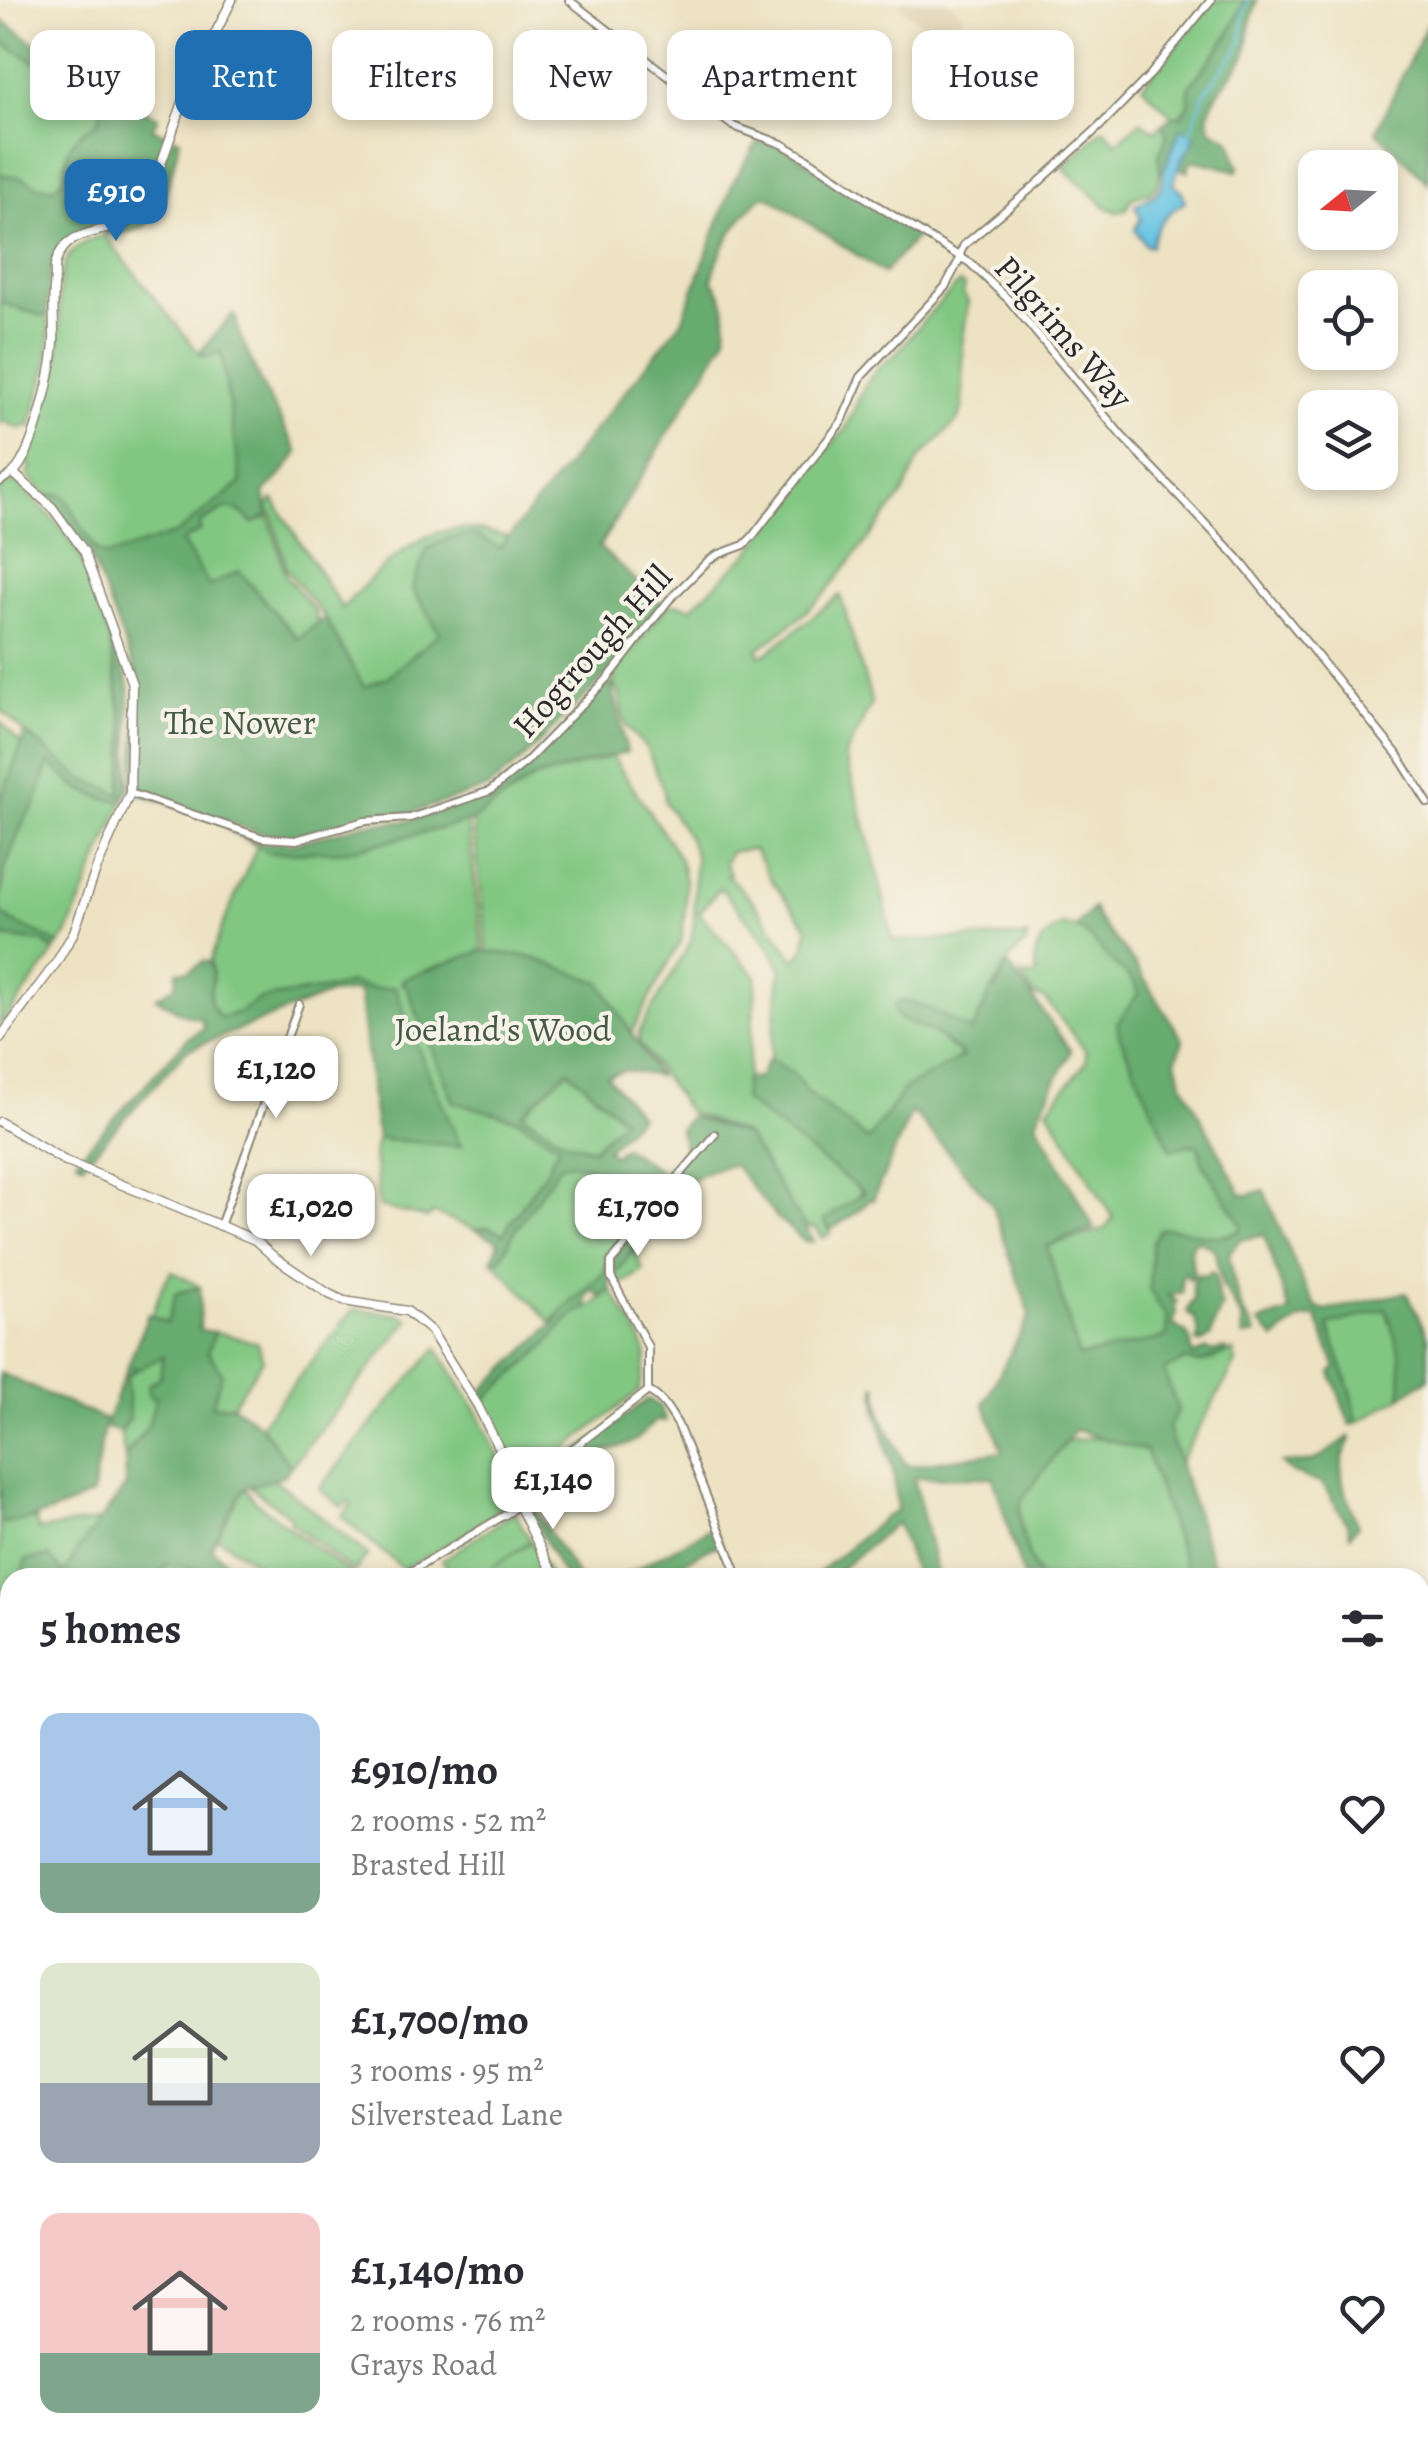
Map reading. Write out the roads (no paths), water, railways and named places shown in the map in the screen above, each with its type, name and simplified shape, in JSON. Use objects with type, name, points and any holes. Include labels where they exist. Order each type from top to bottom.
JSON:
[{"type":"street","points":[[0,482],[20,468],[41,409],[55,335],[52,294],[56,262],[81,235],[122,224],[143,208],[188,88],[232,0]]},
{"type":"street","name":"Pilgrims Way","points":[[569,0],[733,126],[782,144],[806,158],[981,272],[1009,300],[1121,436],[1237,557],[1396,754],[1428,803]]},
{"type":"street","name":"Hogtrough Hill","points":[[130,793],[263,838],[296,840],[365,820],[410,818],[490,791],[526,762],[608,677],[669,600],[708,562],[752,537],[842,421],[861,377],[945,287],[964,245],[1039,182],[1138,88],[1211,0]]},
{"type":"street","points":[[0,1038],[68,942],[130,793],[132,684],[84,551],[52,507],[13,473]]},
{"type":"street","points":[[220,1227],[299,1004]]},
{"type":"street","points":[[0,1122],[65,1161],[255,1240],[328,1294],[344,1301],[407,1311],[431,1331],[478,1406],[519,1490],[518,1504],[551,1568]]},
{"type":"street","points":[[648,1391],[648,1347],[612,1277],[611,1262],[644,1217],[716,1134]]},
{"type":"street","points":[[519,1490],[648,1391]]},
{"type":"street","points":[[648,1391],[668,1407],[678,1426],[736,1568]]},
{"type":"street","points":[[419,1568],[518,1504]]},
{"type":"water","points":[[1181,128],[1195,136],[1173,184],[1182,192],[1185,202],[1163,220],[1151,246],[1146,246],[1135,229],[1141,218],[1135,206],[1156,194],[1163,183],[1163,172]]},
{"type":"waterway","points":[[1190,133],[1204,94],[1242,42],[1243,13],[1248,0]]},
{"type":"park label","name":"The Nower","points":[[240,722]]},
{"type":"park label","name":"Joeland's Wood","points":[[503,1029]]}]
